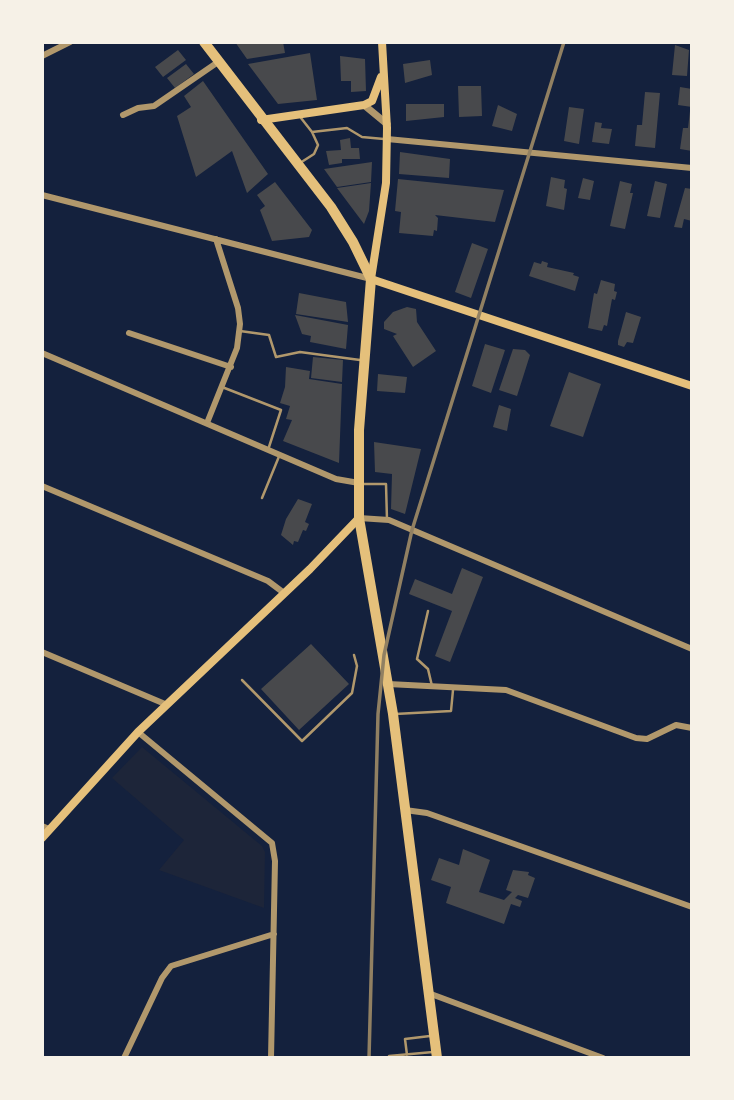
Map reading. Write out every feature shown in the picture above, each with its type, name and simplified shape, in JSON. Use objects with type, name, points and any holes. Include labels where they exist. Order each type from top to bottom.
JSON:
[{"type":"highway","points":[[204,42],[351,238],[371,279],[364,361],[359,518],[393,714],[437,1055]]},
{"type":"main road","points":[[382,42],[387,125],[384,211],[371,279],[692,386]]},
{"type":"main road","points":[[261,120],[364,106],[372,101],[378,90],[383,67]]},
{"type":"main road","points":[[42,838],[46,827],[165,704],[284,593],[359,518]]},
{"type":"street","points":[[42,56],[69,42]]},
{"type":"street","points":[[123,115],[138,107],[155,106],[218,62]]},
{"type":"street","points":[[364,106],[387,125]]},
{"type":"street","points":[[387,139],[692,169]]},
{"type":"street","points":[[42,195],[371,279]]},
{"type":"street","points":[[207,423],[231,367],[239,330],[239,308],[216,239]]},
{"type":"street","points":[[130,333],[231,367]]},
{"type":"street","points":[[42,353],[340,481],[359,484]]},
{"type":"street","points":[[42,486],[268,581],[284,593]]},
{"type":"street","points":[[359,518],[387,520],[692,649]]},
{"type":"street","points":[[42,652],[165,704]]},
{"type":"street","points":[[388,684],[506,690],[636,738],[646,739],[676,725],[692,727]]},
{"type":"street","points":[[138,732],[272,843],[275,861],[271,1058]]},
{"type":"street","points":[[405,810],[427,813],[692,907]]},
{"type":"street","points":[[124,1058],[162,978],[171,966],[274,934]]},
{"type":"street","points":[[430,994],[603,1058]]},
{"type":"lane","points":[[298,114],[318,145],[314,153],[298,165]]},
{"type":"lane","points":[[312,132],[347,128],[362,137],[387,139]]},
{"type":"lane","points":[[239,330],[268,335],[276,357],[299,352],[364,361]]},
{"type":"lane","points":[[222,387],[281,410],[268,450]]},
{"type":"lane","points":[[262,498],[279,454]]},
{"type":"lane","points":[[359,484],[386,484],[387,520]]},
{"type":"lane","points":[[428,611],[417,659],[428,669],[432,686]]},
{"type":"lane","points":[[242,680],[302,741],[352,693],[357,666],[354,655]]},
{"type":"lane","points":[[393,714],[451,711],[454,686]]},
{"type":"lane","points":[[407,1055],[405,1039],[435,1035]]},
{"type":"lane","points":[[389,1056],[437,1055]]},
{"type":"shaded area","points":[[142,747],[262,846],[265,852],[264,908],[159,870],[184,840],[112,778]]},
{"type":"building","points":[[235,42],[283,42],[285,53],[247,59]]},
{"type":"building","points":[[675,45],[689,50],[687,76],[672,75]]},
{"type":"building","points":[[178,50],[186,60],[163,77],[155,67]]},
{"type":"building","points":[[310,53],[317,100],[278,104],[248,64]]},
{"type":"building","points":[[340,56],[365,59],[366,91],[351,92],[351,81],[341,81]]},
{"type":"building","points":[[430,60],[432,75],[405,83],[403,64]]},
{"type":"building","points":[[186,64],[194,74],[175,88],[167,78]]},
{"type":"building","points":[[203,81],[268,174],[247,193],[232,151],[196,177],[177,116],[191,107],[184,96]]},
{"type":"building","points":[[458,86],[481,86],[482,116],[459,117]]},
{"type":"building","points":[[680,87],[692,89],[692,107],[678,105]]},
{"type":"building","points":[[645,92],[660,93],[655,148],[635,146],[637,125],[642,125]]},
{"type":"building","points":[[406,104],[444,104],[444,117],[406,121]]},
{"type":"building","points":[[498,105],[517,114],[512,131],[492,126]]},
{"type":"building","points":[[569,107],[584,109],[579,144],[564,141]]},
{"type":"building","points":[[690,111],[692,151],[680,149],[683,128],[688,128]]},
{"type":"building","points":[[595,122],[602,123],[601,128],[612,129],[609,144],[592,142]]},
{"type":"building","points":[[350,138],[351,148],[359,148],[360,159],[342,159],[342,163],[329,165],[326,151],[341,150],[340,140]]},
{"type":"building","points":[[400,152],[450,159],[449,178],[399,174]]},
{"type":"building","points":[[372,162],[371,182],[337,187],[324,169]]},
{"type":"building","points":[[551,177],[565,180],[564,188],[567,189],[564,210],[546,206]]},
{"type":"building","points":[[583,178],[594,181],[590,200],[578,198]]},
{"type":"building","points":[[398,179],[504,190],[495,222],[435,215],[438,218],[437,231],[434,230],[433,236],[399,233],[401,212],[395,211]]},
{"type":"building","points":[[620,181],[632,184],[630,193],[633,193],[625,229],[610,226]]},
{"type":"building","points":[[655,181],[667,184],[660,218],[647,216]]},
{"type":"building","points":[[275,182],[312,230],[309,237],[272,241],[260,210],[265,206],[257,195]]},
{"type":"building","points":[[371,183],[369,211],[364,224],[337,188]]},
{"type":"building","points":[[685,188],[692,189],[692,221],[684,219],[682,228],[674,227]]},
{"type":"building","points":[[472,243],[488,249],[471,298],[455,292]]},
{"type":"building","points":[[542,261],[548,263],[547,267],[574,273],[573,275],[579,277],[575,291],[529,276],[534,262],[541,264]]},
{"type":"building","points":[[601,280],[615,284],[614,291],[617,292],[615,300],[612,299],[607,326],[604,325],[602,331],[588,328],[594,293],[597,294]]},
{"type":"building","points":[[299,293],[346,302],[348,322],[296,314]]},
{"type":"building","points":[[407,307],[416,309],[417,322],[436,351],[413,367],[393,336],[397,334],[384,329],[384,322],[393,312]]},
{"type":"building","points":[[626,312],[641,317],[633,343],[627,342],[624,347],[618,345],[618,341]]},
{"type":"building","points":[[295,315],[348,325],[346,349],[310,342],[311,336],[302,334]]},
{"type":"building","points":[[485,344],[505,350],[491,393],[472,386]]},
{"type":"building","points":[[513,349],[525,350],[530,355],[517,396],[499,390]]},
{"type":"building","points":[[313,357],[343,360],[342,382],[311,378]]},
{"type":"building","points":[[286,367],[310,371],[309,379],[342,384],[339,463],[283,441],[292,420],[286,419],[290,406],[280,403],[285,387]]},
{"type":"building","points":[[569,372],[601,384],[583,437],[550,426]]},
{"type":"building","points":[[378,374],[407,377],[405,393],[377,391]]},
{"type":"building","points":[[499,405],[511,409],[507,431],[493,427]]},
{"type":"building","points":[[374,442],[421,449],[405,514],[391,509],[392,474],[375,472]]},
{"type":"building","points":[[298,499],[312,504],[305,522],[309,524],[306,531],[303,530],[298,542],[294,541],[293,545],[281,535],[286,519]]},
{"type":"building","points":[[462,568],[483,577],[450,662],[435,656],[452,611],[409,594],[415,579],[452,594]]},
{"type":"building","points":[[311,644],[349,684],[299,730],[261,689]]},
{"type":"building","points":[[463,849],[490,860],[479,892],[504,900],[512,892],[506,890],[513,870],[529,872],[528,875],[535,878],[528,898],[518,895],[515,898],[522,901],[520,907],[511,904],[504,924],[446,903],[451,887],[431,880],[439,858],[459,865]]},
{"type":"railway","points":[[369,1058],[378,714],[384,655],[412,530],[564,42]]}]
